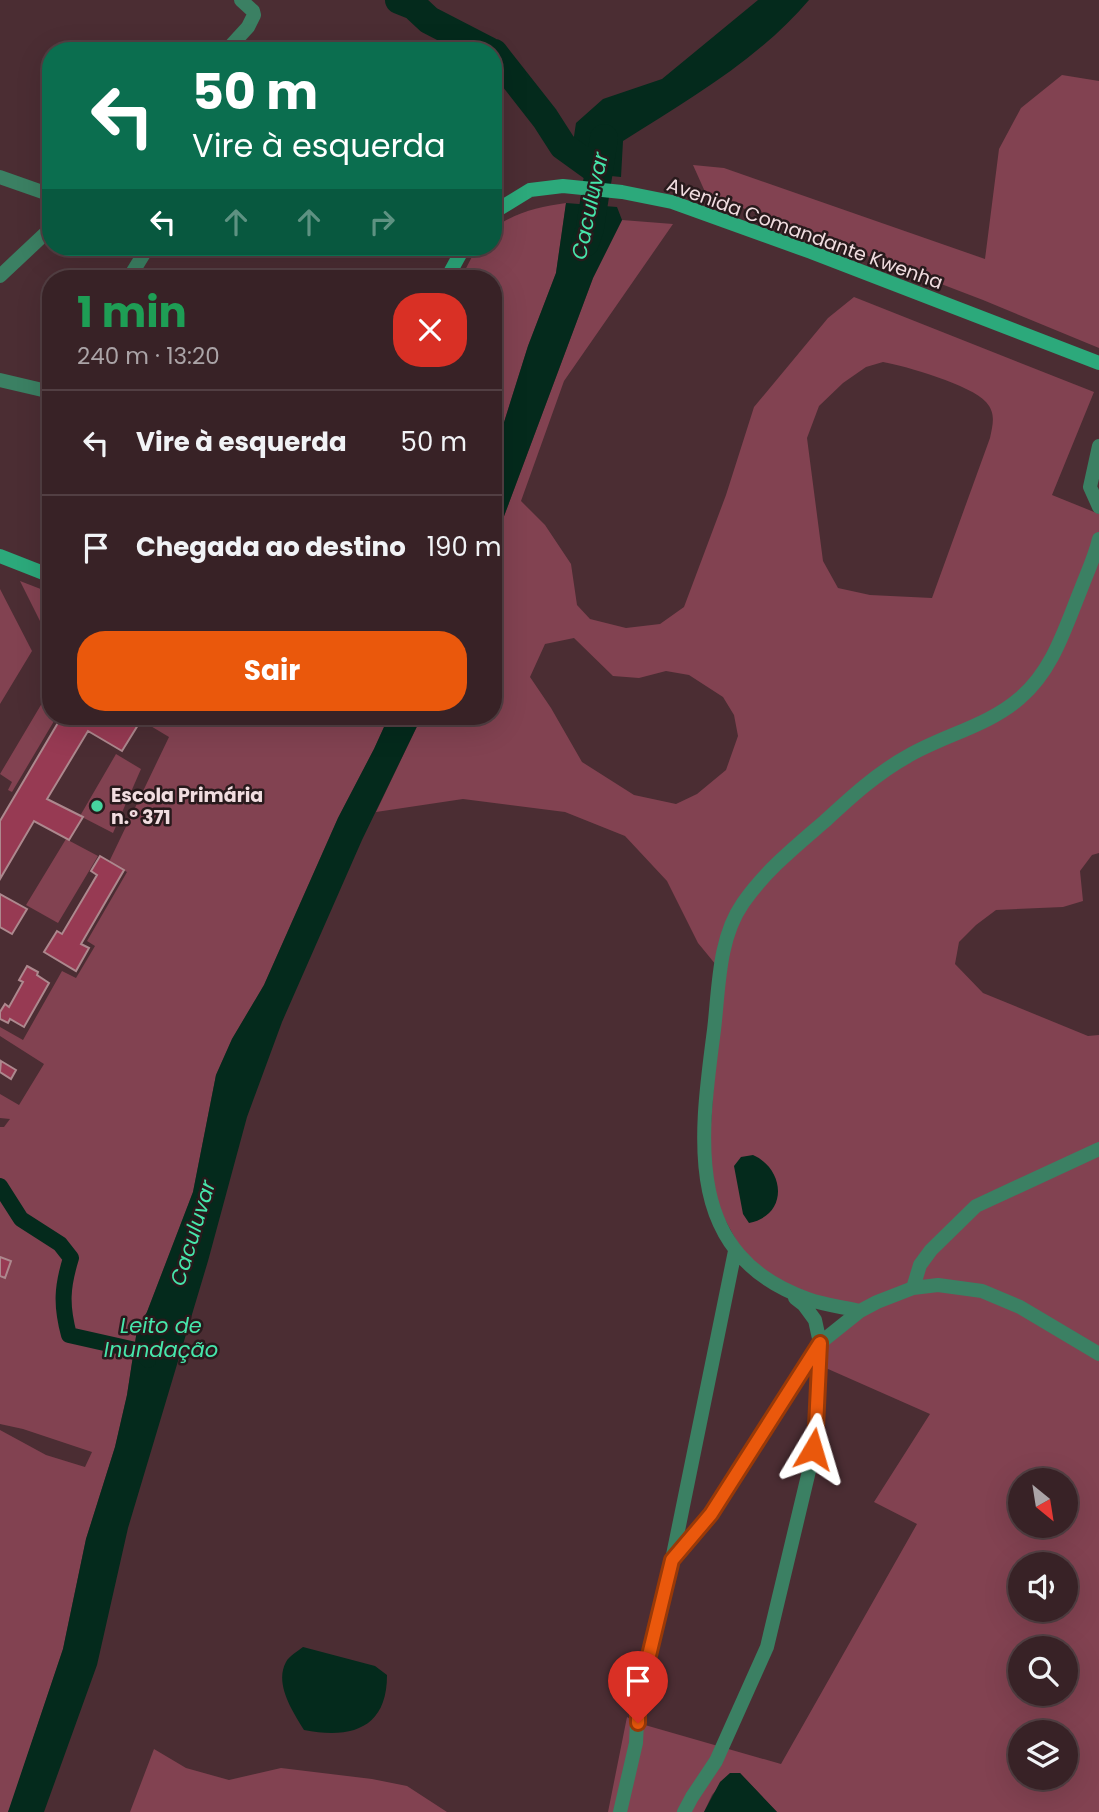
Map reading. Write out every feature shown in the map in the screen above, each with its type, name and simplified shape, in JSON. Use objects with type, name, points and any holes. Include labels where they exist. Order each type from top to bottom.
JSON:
[{"type":"main road","name":"Avenida Comandante Kwenha","points":[[502,207],[530,190],[563,186],[622,192],[672,202],[1099,363]]},
{"type":"main road","points":[[0,556],[42,572]]},
{"type":"street","points":[[234,42],[253,19],[253,11],[241,0]]},
{"type":"street","points":[[0,177],[42,192]]},
{"type":"street","points":[[0,276],[42,236]]},
{"type":"street","points":[[0,380],[42,390]]},
{"type":"street","points":[[1099,446],[1090,487],[1099,507]]},
{"type":"street","points":[[860,1311],[809,1300],[751,1268],[735,1251],[720,1224],[707,1186],[703,1150],[705,1096],[725,942],[742,905],[763,878],[863,785],[908,756],[992,717],[1020,699],[1041,676],[1058,647],[1099,539]]},
{"type":"street","points":[[913,1288],[920,1265],[930,1250],[976,1206],[1099,1149]]},
{"type":"street","points":[[620,1812],[636,1743],[638,1701],[672,1560],[735,1251]]},
{"type":"street","points":[[672,1560],[711,1514],[820,1343],[860,1311],[893,1294],[938,1285],[982,1291],[1020,1307],[1099,1354]]},
{"type":"street","points":[[684,1812],[716,1761],[767,1647],[809,1471],[816,1427],[820,1343],[815,1320],[804,1306],[780,1286]]},
{"type":"shaded area","points":[[1062,75],[1099,81],[1099,348],[983,300],[706,194],[693,165],[724,168],[985,259],[999,149],[1021,108]]},
{"type":"shaded area","points":[[566,203],[556,273],[528,346],[502,429],[502,270],[465,270],[472,256],[502,256],[502,223],[546,206]]},
{"type":"shaded area","points":[[622,220],[673,224],[564,381],[521,501],[545,525],[571,564],[577,605],[590,619],[626,628],[660,624],[684,607],[726,495],[754,407],[828,318],[854,297],[1094,392],[1052,495],[1099,514],[1099,853],[1092,855],[1080,871],[1083,901],[1063,907],[996,910],[959,942],[955,964],[983,993],[1088,1036],[1099,1035],[1099,1812],[777,1812],[740,1773],[730,1774],[712,1795],[704,1812],[608,1812],[627,1717],[638,1723],[781,1764],[917,1524],[874,1502],[930,1414],[819,1365],[820,1343],[859,1312],[809,1300],[751,1268],[707,1186],[721,971],[698,943],[667,881],[625,836],[565,812],[463,799],[376,812],[418,725],[502,725],[502,522],[593,278]],"holes":[[[883,362],[937,377],[978,396],[991,410],[993,423],[990,438],[932,598],[870,595],[838,588],[823,561],[807,438],[819,406],[843,383],[866,367]],[[574,638],[613,676],[639,678],[666,671],[689,675],[723,697],[734,715],[738,736],[726,770],[697,794],[676,804],[634,795],[582,762],[530,677],[545,644]]]},
{"type":"shaded area","points":[[20,581],[42,590],[42,625]]},
{"type":"shaded area","points":[[0,589],[32,651],[0,704]]},
{"type":"shaded area","points":[[42,703],[42,725],[52,725],[12,792],[8,790],[12,782],[0,774]]},
{"type":"shaded area","points":[[149,725],[385,725],[338,818],[264,985],[232,1039],[216,1075],[193,1192],[147,1312],[137,1330],[127,1395],[115,1447],[86,1539],[63,1649],[10,1808],[8,1812],[0,1812],[0,1430],[46,1455],[85,1467],[92,1452],[0,1424],[0,1127],[4,1127],[10,1119],[0,1118],[0,1094],[19,1105],[44,1064],[0,1036],[0,1027],[23,1040],[62,971],[76,978],[95,946],[87,941],[127,872],[109,862],[169,737]]},
{"type":"shaded area","points":[[116,754],[141,769],[113,833],[80,816]]},
{"type":"shaded area","points":[[66,839],[98,856],[58,923],[26,905]]},
{"type":"shaded area","points":[[154,1749],[186,1768],[229,1780],[281,1768],[407,1786],[447,1812],[130,1812]]},
{"type":"water","points":[[758,0],[809,0],[745,60],[623,141],[621,177],[580,173],[570,163],[576,123],[603,99],[662,79]]},
{"type":"water","points":[[566,203],[617,207],[622,220],[593,278],[502,522],[502,429],[528,346],[556,273]]},
{"type":"water","name":"Leito de Inundação","points":[[385,725],[418,725],[362,840],[282,1022],[247,1117],[208,1261],[128,1528],[97,1665],[44,1812],[8,1812],[63,1649],[86,1539],[115,1447],[127,1395],[137,1330],[147,1312],[193,1192],[216,1075],[232,1039],[264,985],[338,818]]},
{"type":"water","points":[[753,1155],[772,1170],[778,1191],[771,1211],[749,1223],[743,1214],[734,1166],[741,1157]]},
{"type":"water","points":[[303,1647],[375,1666],[387,1675],[381,1708],[373,1719],[351,1731],[337,1733],[304,1730],[286,1698],[282,1679],[287,1660]]},
{"type":"water","points":[[730,1773],[740,1773],[777,1812],[704,1812],[720,1782]]},
{"type":"building","points":[[57,725],[138,725],[122,751],[88,731],[47,799],[83,817],[69,840],[34,821],[0,879],[0,821]]},
{"type":"building","points":[[100,856],[124,870],[81,944],[89,948],[76,971],[44,952],[57,931],[62,934],[97,875],[91,871]]},
{"type":"building","points":[[0,894],[27,909],[12,934],[0,927]]},
{"type":"building","points":[[27,966],[49,983],[24,1027],[10,1019],[8,1023],[0,1019],[0,1012],[5,1004],[9,1007],[23,982],[19,980]]},
{"type":"building","points":[[1,1061],[16,1070],[11,1079],[0,1072]]},
{"type":"building","points":[[0,1257],[11,1261],[5,1278],[0,1276]]},
{"type":"waterway","points":[[399,0],[414,6],[429,20],[472,42]]},
{"type":"waterway","points":[[502,63],[545,118],[563,146],[599,172]]},
{"type":"waterway","name":"Caculuvar","points":[[585,243],[590,228],[604,138]]},
{"type":"waterway","points":[[0,1186],[21,1219],[60,1244],[71,1258],[64,1296],[69,1335],[140,1351],[148,1360]]},
{"type":"place","name":"Escola Primária n.º 371","points":[[97,806]]},
{"type":"route","points":[[638,1723],[638,1701],[672,1560],[711,1514],[820,1343],[813,1449]]}]
